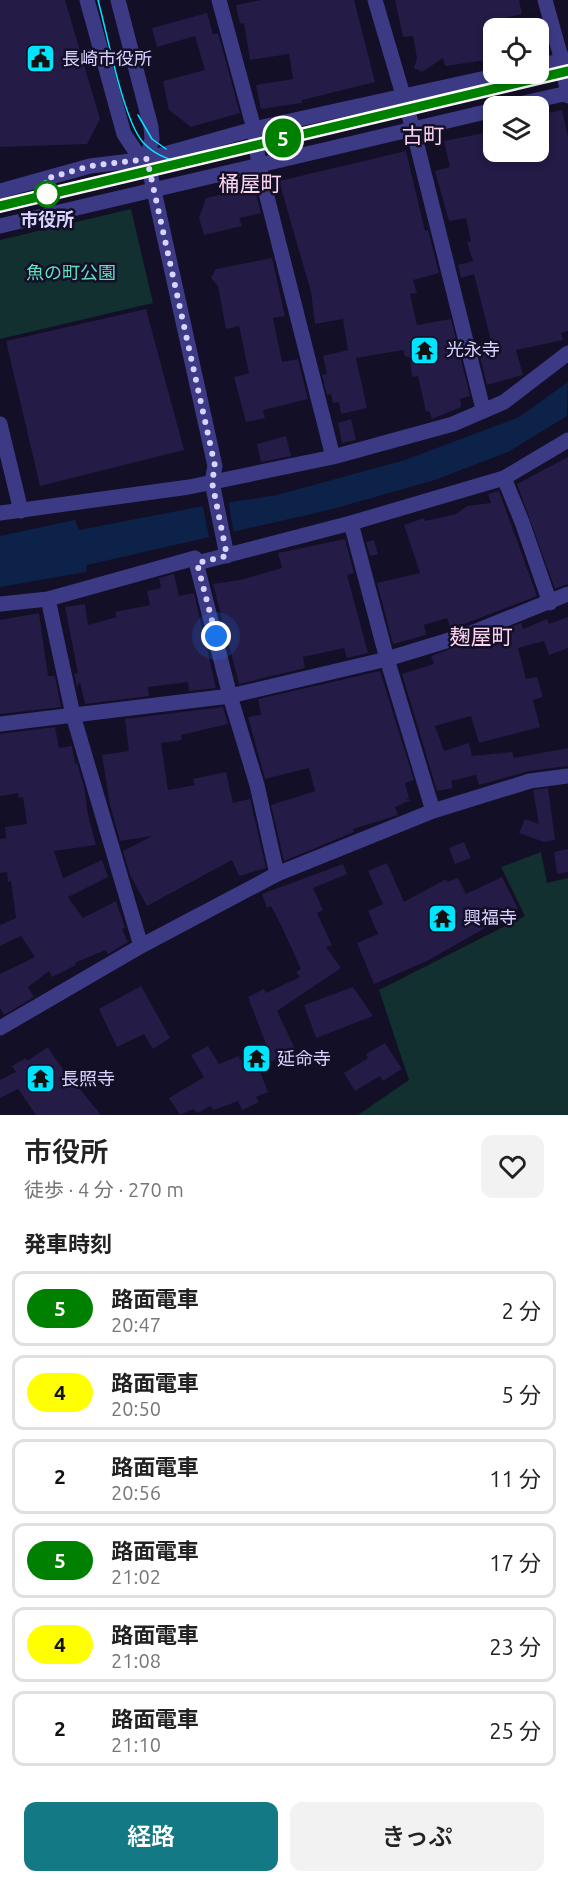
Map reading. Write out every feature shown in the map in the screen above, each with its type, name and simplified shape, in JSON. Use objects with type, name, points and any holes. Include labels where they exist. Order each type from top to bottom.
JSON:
[{"type":"street","points":[[87,0],[124,134],[136,152],[147,159]]},
{"type":"street","points":[[118,0],[151,127],[152,139],[147,159],[156,190],[215,466],[212,482],[227,556]]},
{"type":"street","points":[[219,0],[254,129],[258,165],[333,457]]},
{"type":"street","points":[[375,0],[402,96],[414,129],[483,409]]},
{"type":"street","points":[[545,0],[565,60],[568,94],[549,98]]},
{"type":"street","points":[[549,64],[565,60]]},
{"type":"street","points":[[0,191],[90,166],[147,159],[254,129],[483,79]]},
{"type":"street","points":[[0,226],[483,113]]},
{"type":"street","points":[[0,513],[212,482],[333,457],[453,424],[483,409],[504,402],[568,353]]},
{"type":"street","points":[[0,424],[21,511]]},
{"type":"street","points":[[197,563],[351,523],[504,478],[568,440]]},
{"type":"street","points":[[504,478],[550,603]]},
{"type":"street","points":[[351,523],[387,659],[433,811]]},
{"type":"street","points":[[0,604],[48,599],[195,558],[230,696],[257,785],[277,874]]},
{"type":"street","points":[[0,724],[230,696],[387,659],[469,634],[568,594]]},
{"type":"street","points":[[48,599],[73,715],[141,946]]},
{"type":"street","points":[[0,1028],[141,946],[277,874],[433,811],[530,781],[568,776]]},
{"type":"green space","name":"魚の町公園","points":[[131,209],[153,303],[0,339],[0,240]]},
{"type":"green space","points":[[541,852],[547,883],[568,878],[568,1115],[358,1115],[409,1080],[379,990],[525,916],[501,867]]},
{"type":"water","points":[[568,382],[567,416],[508,452],[435,480],[329,510],[87,565],[86,572],[0,587],[0,536],[75,520],[79,530],[198,507],[277,495],[405,460],[519,417]]},
{"type":"pier","points":[[228,499],[234,535],[210,541],[202,503]]},
{"type":"building","name":"長崎市役所","points":[[0,0],[65,0],[100,119],[87,144],[0,147]]},
{"type":"building","points":[[261,0],[354,0],[375,82],[302,100],[302,103],[261,109],[256,85],[293,79],[289,54],[250,60],[244,23],[240,24],[236,5]]},
{"type":"building","points":[[395,0],[519,0],[522,14],[504,18],[483,18],[483,61],[445,66],[443,58],[422,72],[414,68],[417,58],[413,36],[403,37]]},
{"type":"building","points":[[207,13],[213,34],[218,33],[240,113],[191,127],[169,110],[163,81],[205,70],[195,36],[157,47],[152,28]]},
{"type":"building","points":[[562,110],[568,136],[568,331],[561,333],[563,340],[516,350],[523,375],[487,385],[477,345],[491,341],[474,274],[461,278],[458,265],[473,261],[467,242],[471,241],[466,218],[449,221],[435,171],[450,167],[444,141],[483,133],[483,162],[549,162],[549,113]]},
{"type":"building","points":[[406,151],[425,231],[428,230],[439,273],[413,280],[417,293],[410,294],[417,325],[451,319],[470,396],[460,399],[461,407],[432,419],[429,411],[426,412],[418,376],[412,377],[410,358],[405,356],[403,350],[356,358],[367,408],[341,414],[339,402],[333,403],[331,394],[327,395],[322,375],[327,374],[323,356],[348,350],[343,319],[315,324],[311,292],[279,181]]},
{"type":"building","points":[[254,187],[261,213],[239,218],[242,226],[204,235],[199,218],[206,198]]},
{"type":"building","points":[[272,258],[285,316],[273,318],[282,362],[298,359],[308,399],[263,410],[265,418],[246,422],[234,377],[249,373],[239,326],[226,329],[218,286],[211,278],[216,269]]},
{"type":"building","points":[[146,309],[184,450],[40,486],[6,341]]},
{"type":"building","points":[[351,419],[356,440],[342,443],[338,423]]},
{"type":"building","points":[[286,436],[291,456],[261,462],[257,444]]},
{"type":"building","points":[[568,457],[568,584],[555,589],[517,484]]},
{"type":"building","points":[[499,491],[537,596],[451,629],[447,618],[424,625],[426,635],[393,644],[377,583],[420,573],[404,525],[424,518],[425,521],[456,514],[467,506],[491,503],[488,494]]},
{"type":"building","points":[[345,539],[354,573],[347,575],[368,653],[347,658],[344,648],[303,657],[305,668],[239,684],[213,584],[240,580],[282,568],[278,553]]},
{"type":"building","points":[[374,540],[378,554],[370,556],[366,542]]},
{"type":"building","points":[[174,574],[179,596],[194,593],[216,688],[189,691],[188,682],[148,687],[149,696],[85,704],[80,682],[77,687],[74,674],[78,673],[65,607],[85,604],[88,625],[117,617],[115,612],[150,605],[147,591],[161,588],[159,578]]},
{"type":"building","points":[[39,613],[48,676],[55,676],[61,707],[0,714],[0,620]]},
{"type":"building","points":[[568,617],[568,648],[549,655],[544,641],[518,648],[526,679],[537,677],[543,697],[533,700],[540,727],[479,743],[471,716],[435,726],[444,751],[469,743],[472,756],[512,752],[514,758],[568,748],[568,766],[529,771],[479,785],[476,775],[451,781],[453,788],[437,791],[402,674],[434,664],[431,656],[521,623],[523,629],[547,619],[549,624]]},
{"type":"building","points":[[380,671],[414,780],[405,783],[409,798],[405,799],[411,800],[395,807],[398,815],[353,829],[354,832],[284,861],[271,805],[315,791],[309,768],[265,779],[248,717],[261,715],[258,699]]},
{"type":"building","points":[[223,707],[228,724],[181,735],[182,740],[161,743],[168,790],[195,785],[193,779],[226,772],[233,803],[250,799],[266,868],[239,876],[232,860],[147,906],[130,875],[123,851],[152,836],[120,841],[110,805],[102,755],[129,751],[125,719]]},
{"type":"building","points":[[55,727],[59,748],[72,746],[75,764],[77,763],[84,786],[88,815],[96,845],[54,851],[63,878],[102,860],[108,877],[68,897],[83,918],[116,901],[125,928],[122,929],[128,942],[108,954],[105,950],[75,963],[76,965],[52,977],[49,971],[28,987],[34,997],[4,1015],[0,1008],[0,974],[35,957],[21,936],[0,946],[0,925],[16,918],[11,881],[8,882],[7,872],[0,873],[0,839],[6,838],[5,827],[27,824],[23,797],[19,798],[18,793],[0,796],[0,734]]},
{"type":"building","points":[[548,788],[555,840],[544,842],[519,833],[525,819],[539,824],[533,790]]},
{"type":"building","points":[[464,842],[471,858],[455,864],[449,848]]},
{"type":"building","points":[[568,849],[568,872],[557,874],[554,852]]},
{"type":"building","points":[[387,863],[404,902],[446,879],[447,882],[458,878],[466,894],[502,877],[518,909],[483,925],[485,928],[427,961],[374,984],[357,943],[378,934],[368,911],[383,904],[368,871]]},
{"type":"building","points":[[343,864],[347,874],[313,888],[323,910],[317,913],[332,945],[326,947],[341,968],[277,1011],[296,1051],[258,1067],[268,1092],[256,1097],[259,1102],[242,1110],[238,1101],[214,1110],[210,1106],[198,1113],[193,1109],[180,1115],[169,1098],[204,1077],[191,1055],[208,1046],[219,1064],[239,1056],[240,1060],[267,1047],[248,997],[264,989],[266,993],[300,977],[296,972],[301,969],[281,925],[271,906],[267,908],[262,894]]},
{"type":"building","points":[[141,986],[170,1038],[153,1049],[144,1034],[117,1047],[99,1009]]},
{"type":"building","points":[[353,987],[373,1016],[316,1038],[304,1005]]},
{"type":"building","points":[[385,1043],[402,1069],[383,1081],[380,1076],[355,1091],[344,1073],[368,1058],[366,1054]]},
{"type":"building","name":"長照寺","points":[[48,1047],[101,1115],[36,1115],[18,1089],[0,1098],[0,1080],[16,1072],[12,1066],[26,1058],[27,1061]]},
{"type":"tram line","points":[[98,0],[122,95],[135,130],[142,141],[154,152],[178,161]]},
{"type":"tram line","points":[[0,206],[568,71]]},
{"type":"tram line","name":"5","points":[[0,206],[568,71]]},
{"type":"tram line","points":[[138,115],[152,139],[166,149]]},
{"type":"place","name":"長崎市役所","points":[[41,59]]},
{"type":"place","name":"市役所","points":[[47,194]]},
{"type":"place","name":"光永寺","points":[[425,350]]},
{"type":"place","name":"興福寺","points":[[442,918]]},
{"type":"place","name":"延命寺","points":[[256,1059]]},
{"type":"place","name":"長照寺","points":[[40,1079]]},
{"type":"district","name":"古町","points":[[423,136]]},
{"type":"district","name":"桶屋町","points":[[250,184]]},
{"type":"district","name":"麹屋町","points":[[481,637]]},
{"type":"route","points":[[47,194],[45,179],[90,166],[147,159],[156,190],[215,466],[212,482],[227,556],[197,563],[216,636]]}]
